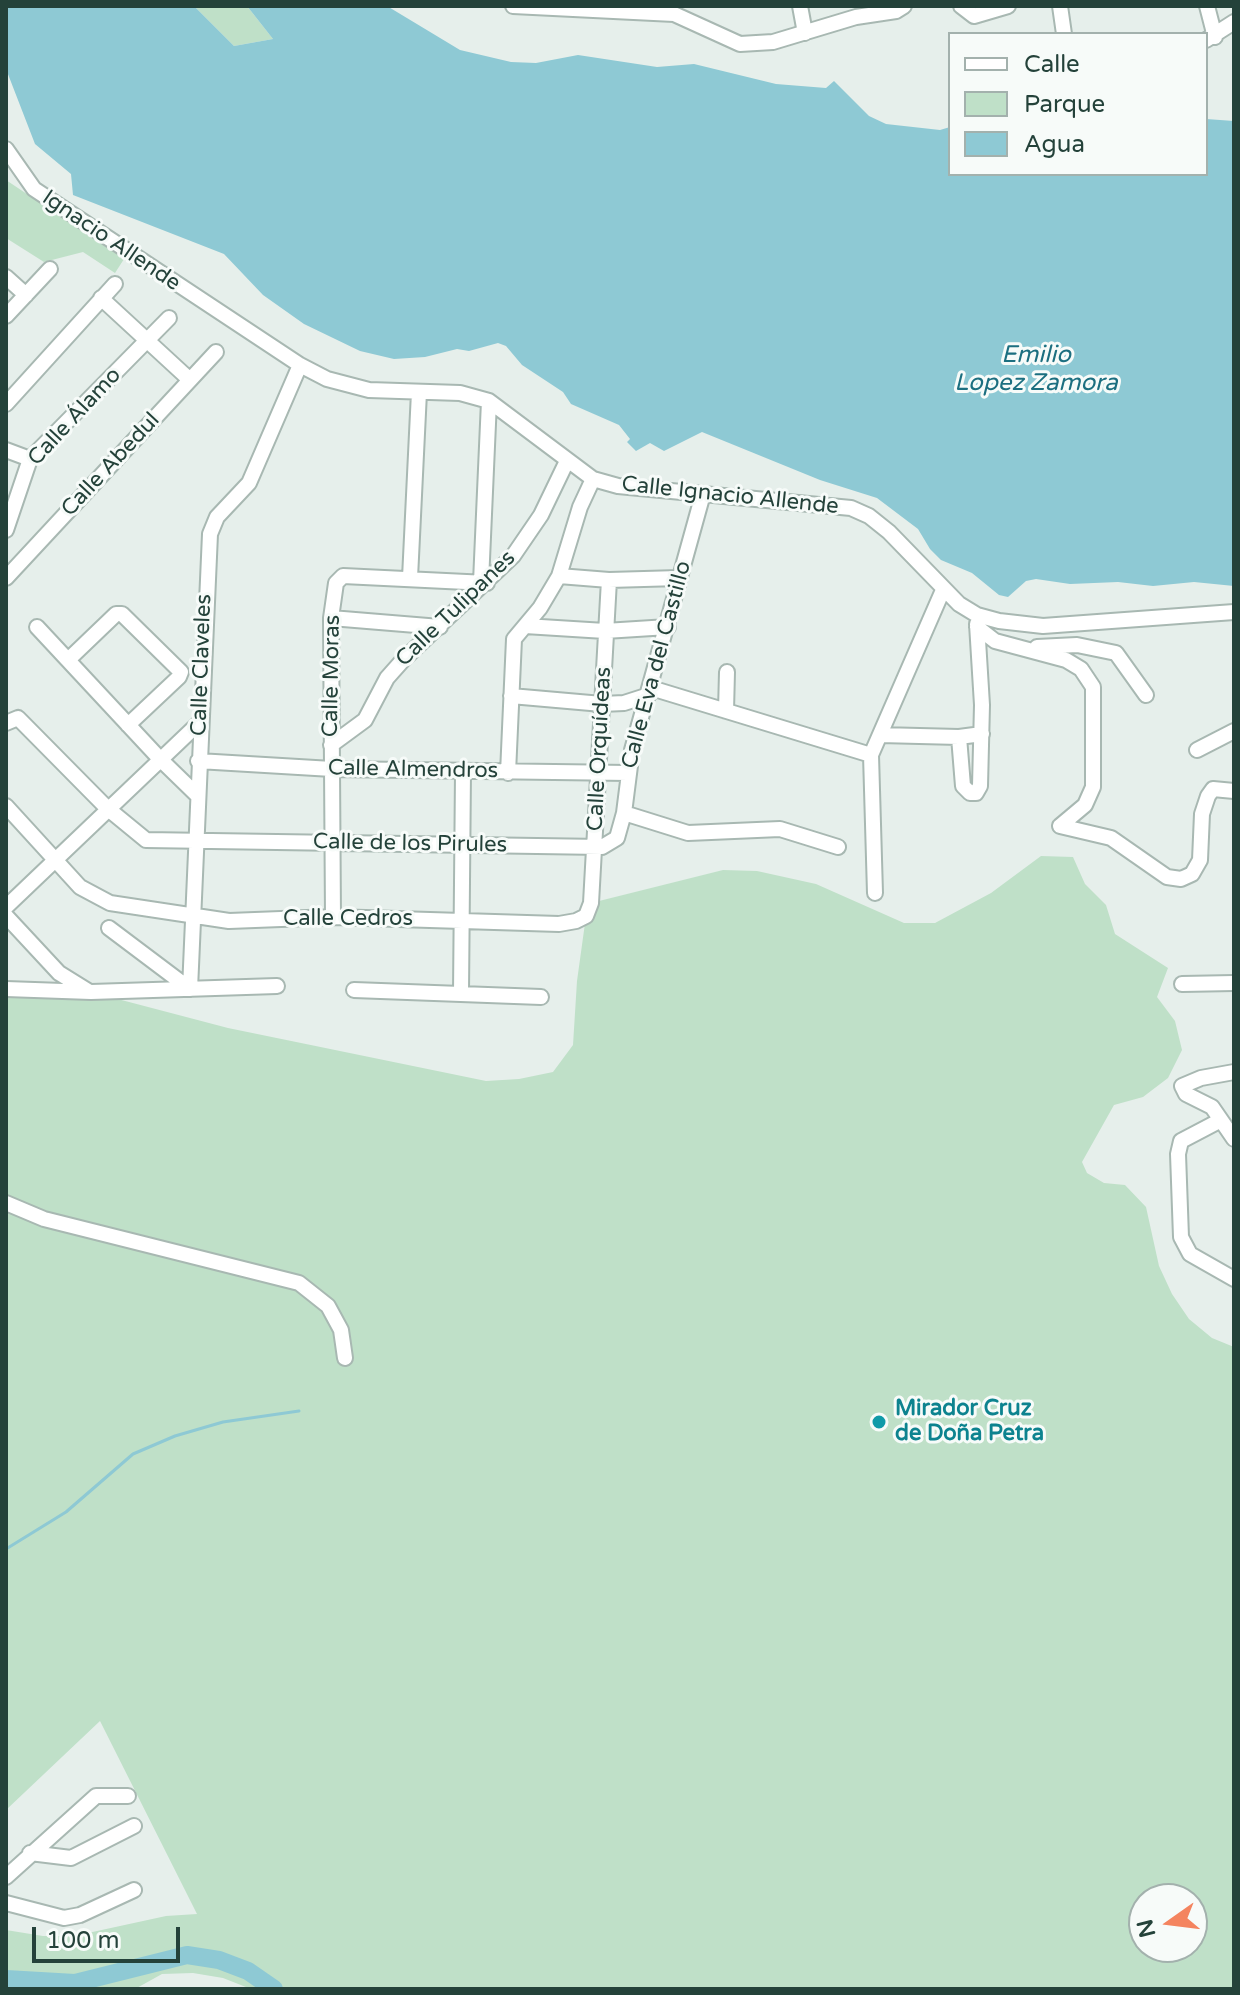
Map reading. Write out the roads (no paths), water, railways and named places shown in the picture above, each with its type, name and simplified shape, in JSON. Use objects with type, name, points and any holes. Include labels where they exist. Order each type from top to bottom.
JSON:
[{"type":"street","points":[[513,6],[673,10],[740,44],[773,42],[805,33],[855,12],[896,11],[904,6]]},
{"type":"street","points":[[800,6],[805,33]]},
{"type":"street","points":[[965,11],[1008,6]]},
{"type":"street","points":[[1060,6],[1064,32]]},
{"type":"street","points":[[1207,6],[1210,38],[1234,22]]},
{"type":"street","name":"Ignacio Allende","points":[[6,149],[25,181],[230,320]]},
{"type":"street","points":[[6,170],[25,181]]},
{"type":"street","points":[[6,316],[50,269]]},
{"type":"street","points":[[6,277],[26,295]]},
{"type":"street","points":[[6,404],[115,284]]},
{"type":"street","points":[[101,298],[190,380]]},
{"type":"street","name":"Calle Álamo","points":[[6,530],[30,459],[169,318]]},
{"type":"street","name":"Calle Ignacio Allende","points":[[230,320],[300,365],[350,386],[460,393],[499,405],[593,479],[618,486],[851,508],[869,516],[889,532],[977,621],[1043,626],[1234,612]]},
{"type":"street","name":"Calle Abedul","points":[[6,578],[216,352]]},
{"type":"street","name":"Calle Claveles","points":[[190,989],[199,840],[197,795],[201,674],[210,534],[217,517],[249,483],[300,365]]},
{"type":"street","points":[[410,578],[419,392]]},
{"type":"street","points":[[484,582],[489,401]]},
{"type":"street","points":[[6,450],[30,459]]},
{"type":"street","name":"Calle Tulipanes","points":[[331,745],[365,720],[387,678],[527,537],[567,461]]},
{"type":"street","points":[[508,773],[513,646],[559,576],[580,507],[593,479]]},
{"type":"street","name":"Calle Eva del Castillo","points":[[617,838],[624,813],[628,773],[703,494]]},
{"type":"street","points":[[559,576],[609,580],[679,578]]},
{"type":"street","name":"Calle Moras","points":[[333,917],[331,618],[339,578],[484,582]]},
{"type":"street","name":"Calle Orquídeas","points":[[586,916],[591,903],[595,848],[609,580]]},
{"type":"street","points":[[875,893],[871,755],[943,590]]},
{"type":"street","points":[[68,660],[116,614],[122,614],[181,672],[201,674]]},
{"type":"street","points":[[331,618],[440,627]]},
{"type":"street","points":[[977,621],[995,641],[1066,660],[1081,669],[1096,695],[1093,787],[1085,805],[1060,826],[1111,838],[1167,877],[1181,879],[1192,874],[1200,860],[1202,814],[1208,796],[1213,789],[1234,791]]},
{"type":"street","points":[[959,737],[963,786],[970,793],[976,793],[980,786],[982,734],[977,621]]},
{"type":"street","points":[[525,626],[605,631],[668,627]]},
{"type":"street","points":[[37,627],[197,795]]},
{"type":"street","points":[[1027,648],[1077,645],[1116,653],[1146,695]]},
{"type":"street","points":[[128,725],[181,672]]},
{"type":"street","points":[[726,711],[727,672]]},
{"type":"street","points":[[511,696],[602,704],[624,703],[650,692],[726,711],[871,755]]},
{"type":"street","name":"Calle de los Pirules","points":[[10,720],[146,840],[595,848],[610,844],[617,838]]},
{"type":"street","points":[[6,907],[199,723]]},
{"type":"street","points":[[1197,750],[1234,731]]},
{"type":"street","points":[[880,735],[959,737],[982,734]]},
{"type":"street","name":"Calle Almendros","points":[[198,761],[332,769],[628,773]]},
{"type":"street","points":[[461,993],[465,845],[463,772]]},
{"type":"street","points":[[6,806],[55,860]]},
{"type":"street","points":[[624,813],[688,833],[780,829],[838,847]]},
{"type":"street","name":"Calle Cedros","points":[[55,860],[80,887],[110,903],[195,918],[229,921],[333,917],[559,924],[586,916]]},
{"type":"street","points":[[6,916],[59,973],[91,992]]},
{"type":"street","points":[[109,928],[190,989]]},
{"type":"street","points":[[1182,984],[1234,983]]},
{"type":"street","points":[[6,989],[91,992],[277,986]]},
{"type":"street","points":[[354,990],[541,997]]},
{"type":"street","points":[[1234,1072],[1201,1078],[1182,1086],[1186,1094],[1212,1107],[1234,1139]]},
{"type":"street","points":[[1221,1120],[1181,1141],[1178,1154],[1181,1237],[1190,1254],[1234,1279]]},
{"type":"street","points":[[6,1203],[44,1219],[299,1283],[328,1306],[341,1330],[345,1358]]},
{"type":"street","points":[[6,1877],[96,1796],[128,1796]]},
{"type":"street","points":[[30,1853],[71,1858],[134,1826]]},
{"type":"street","points":[[6,1903],[64,1918],[80,1915],[134,1890]]},
{"type":"water","name":"Emilio Lopez Zamora","points":[[6,6],[194,6],[234,46],[273,39],[247,6],[387,6],[460,50],[511,62],[536,63],[578,55],[657,67],[694,64],[776,84],[826,88],[834,81],[869,116],[886,124],[940,130],[948,128],[948,176],[1208,176],[1208,119],[1234,121],[1234,586],[1194,582],[1153,586],[1118,582],[1070,584],[1036,579],[1026,581],[1008,597],[999,595],[972,573],[941,560],[918,529],[877,498],[820,480],[702,432],[664,451],[650,443],[636,451],[627,442],[630,439],[619,425],[571,404],[563,392],[522,365],[506,346],[498,343],[469,351],[457,349],[425,357],[394,359],[360,351],[304,324],[263,295],[224,254],[73,195],[71,174],[35,144],[6,69]]},
{"type":"waterway","points":[[6,1549],[66,1512],[133,1454],[175,1436],[223,1422],[299,1411]]},
{"type":"waterway","points":[[6,1979],[75,1983],[187,1955],[219,1960],[248,1971],[274,1989]]},
{"type":"place","name":"Mirador Cruz de Doña Petra","points":[[879,1422]]}]
